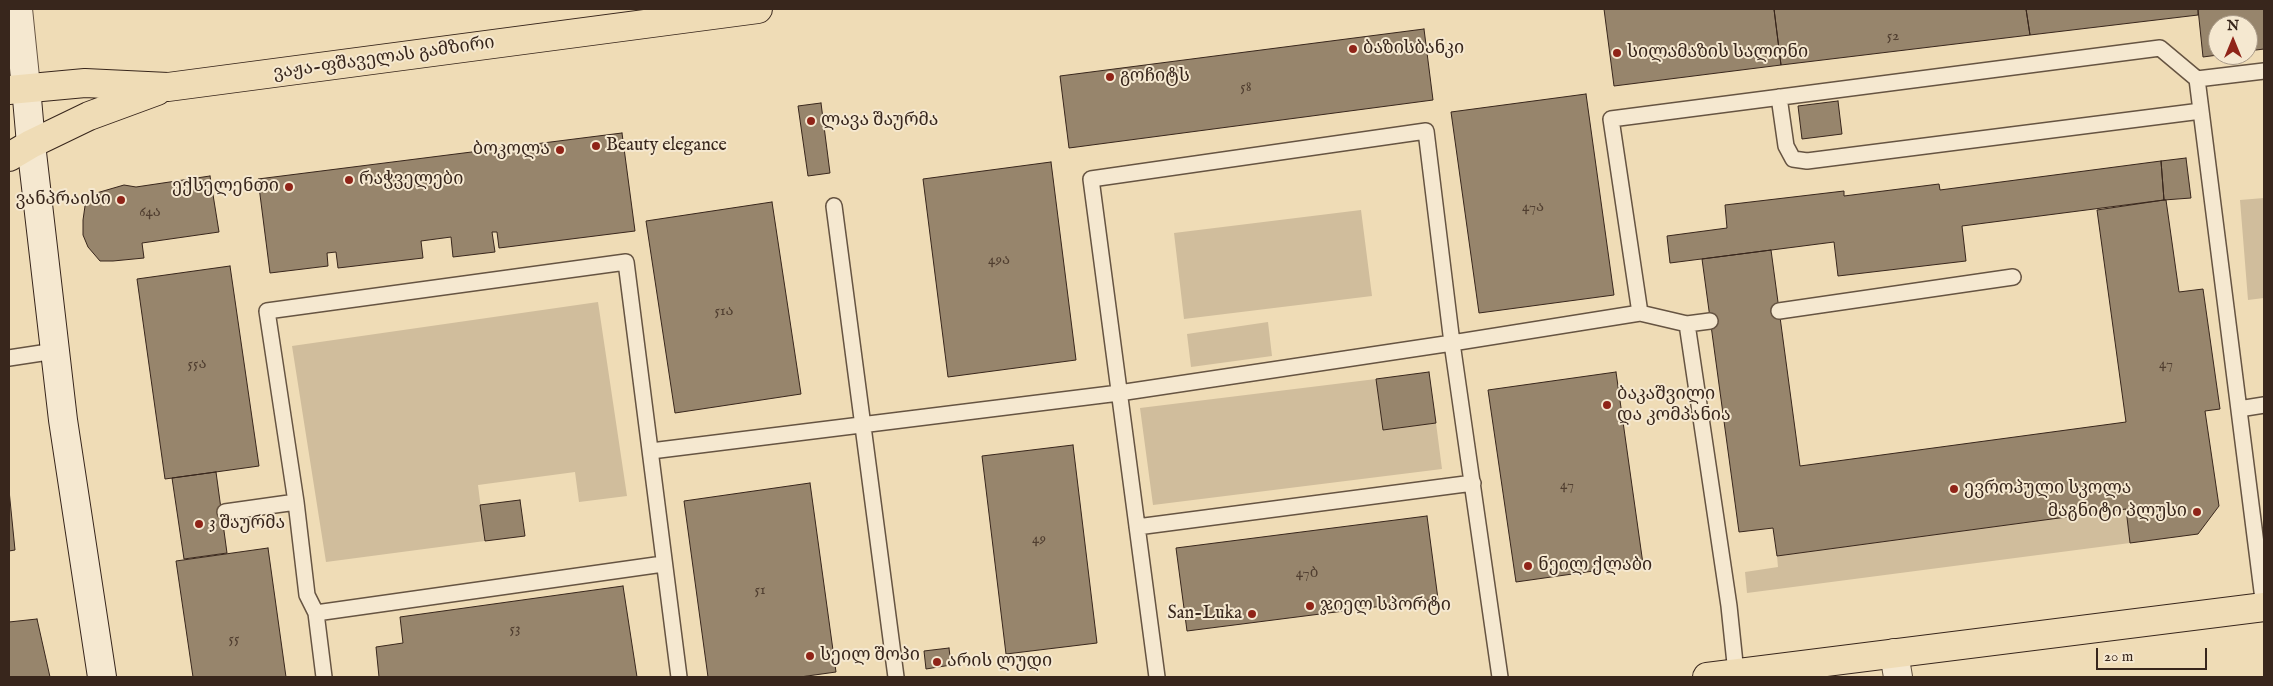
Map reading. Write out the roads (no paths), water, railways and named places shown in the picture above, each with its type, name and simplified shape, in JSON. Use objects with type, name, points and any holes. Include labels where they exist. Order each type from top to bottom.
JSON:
[{"type":"main road","points":[[18,9],[17,89],[20,150],[55,352],[63,420],[102,677]]},
{"type":"main road","name":"ვაჟა-ფშაველას გამზირი","points":[[17,89],[85,83],[168,87],[692,13],[758,9]]},
{"type":"main road","points":[[20,150],[89,116],[168,87]]},
{"type":"main road","points":[[1707,677],[1896,665],[2264,607]]},
{"type":"lane","points":[[1640,313],[1611,119],[2160,48],[2197,79],[2264,607]]},
{"type":"lane","points":[[2197,79],[2264,71]]},
{"type":"lane","points":[[1779,97],[1786,146],[1793,159],[1807,161],[2201,111]]},
{"type":"lane","points":[[1157,677],[1090,179],[1426,131],[1452,343],[1500,677]]},
{"type":"lane","points":[[834,206],[896,677]]},
{"type":"lane","points":[[324,677],[316,613],[307,594],[296,502],[267,311],[626,262],[679,677]]},
{"type":"lane","points":[[1779,311],[2013,277]]},
{"type":"lane","points":[[650,451],[1119,393],[1640,313],[1687,324],[1710,321]]},
{"type":"lane","points":[[1687,324],[1729,606],[1736,674]]},
{"type":"lane","points":[[9,358],[55,352]]},
{"type":"lane","points":[[2239,409],[2264,405]]},
{"type":"lane","points":[[1137,527],[1473,484]]},
{"type":"lane","points":[[225,512],[296,502]]},
{"type":"lane","points":[[316,613],[664,564]]},
{"type":"place","name":"ბაზისბანკი","points":[[1353,49]]},
{"type":"place","name":"სილამაზის სალონი","points":[[1617,53]]},
{"type":"place","name":"გოჩიტს","points":[[1110,77]]},
{"type":"place","name":"ლავა შაურმა","points":[[811,121]]},
{"type":"place","name":"Beauty elegance","points":[[596,146]]},
{"type":"place","name":"ბოკოლა","points":[[560,150]]},
{"type":"place","name":"რაჭველები","points":[[349,180]]},
{"type":"place","name":"ექსელენთი","points":[[289,187]]},
{"type":"place","name":"ვანპრაისი","points":[[121,200]]},
{"type":"place","name":"ბაკაშვილი და კომპანია","points":[[1607,405]]},
{"type":"place","name":"ევროპული სკოლა","points":[[1954,489]]},
{"type":"place","name":"მაგნიტი პლუსი","points":[[2197,512]]},
{"type":"place","name":"3 შაურმა","points":[[199,524]]},
{"type":"place","name":"ნეილ ქლაბი","points":[[1528,566]]},
{"type":"place","name":"ჯიელ სპორტი","points":[[1310,606]]},
{"type":"place","name":"San-Luka","points":[[1252,614]]},
{"type":"place","name":"სეილ შოპი","points":[[810,656]]},
{"type":"place","name":"არის ლუდი","points":[[937,662]]}]
